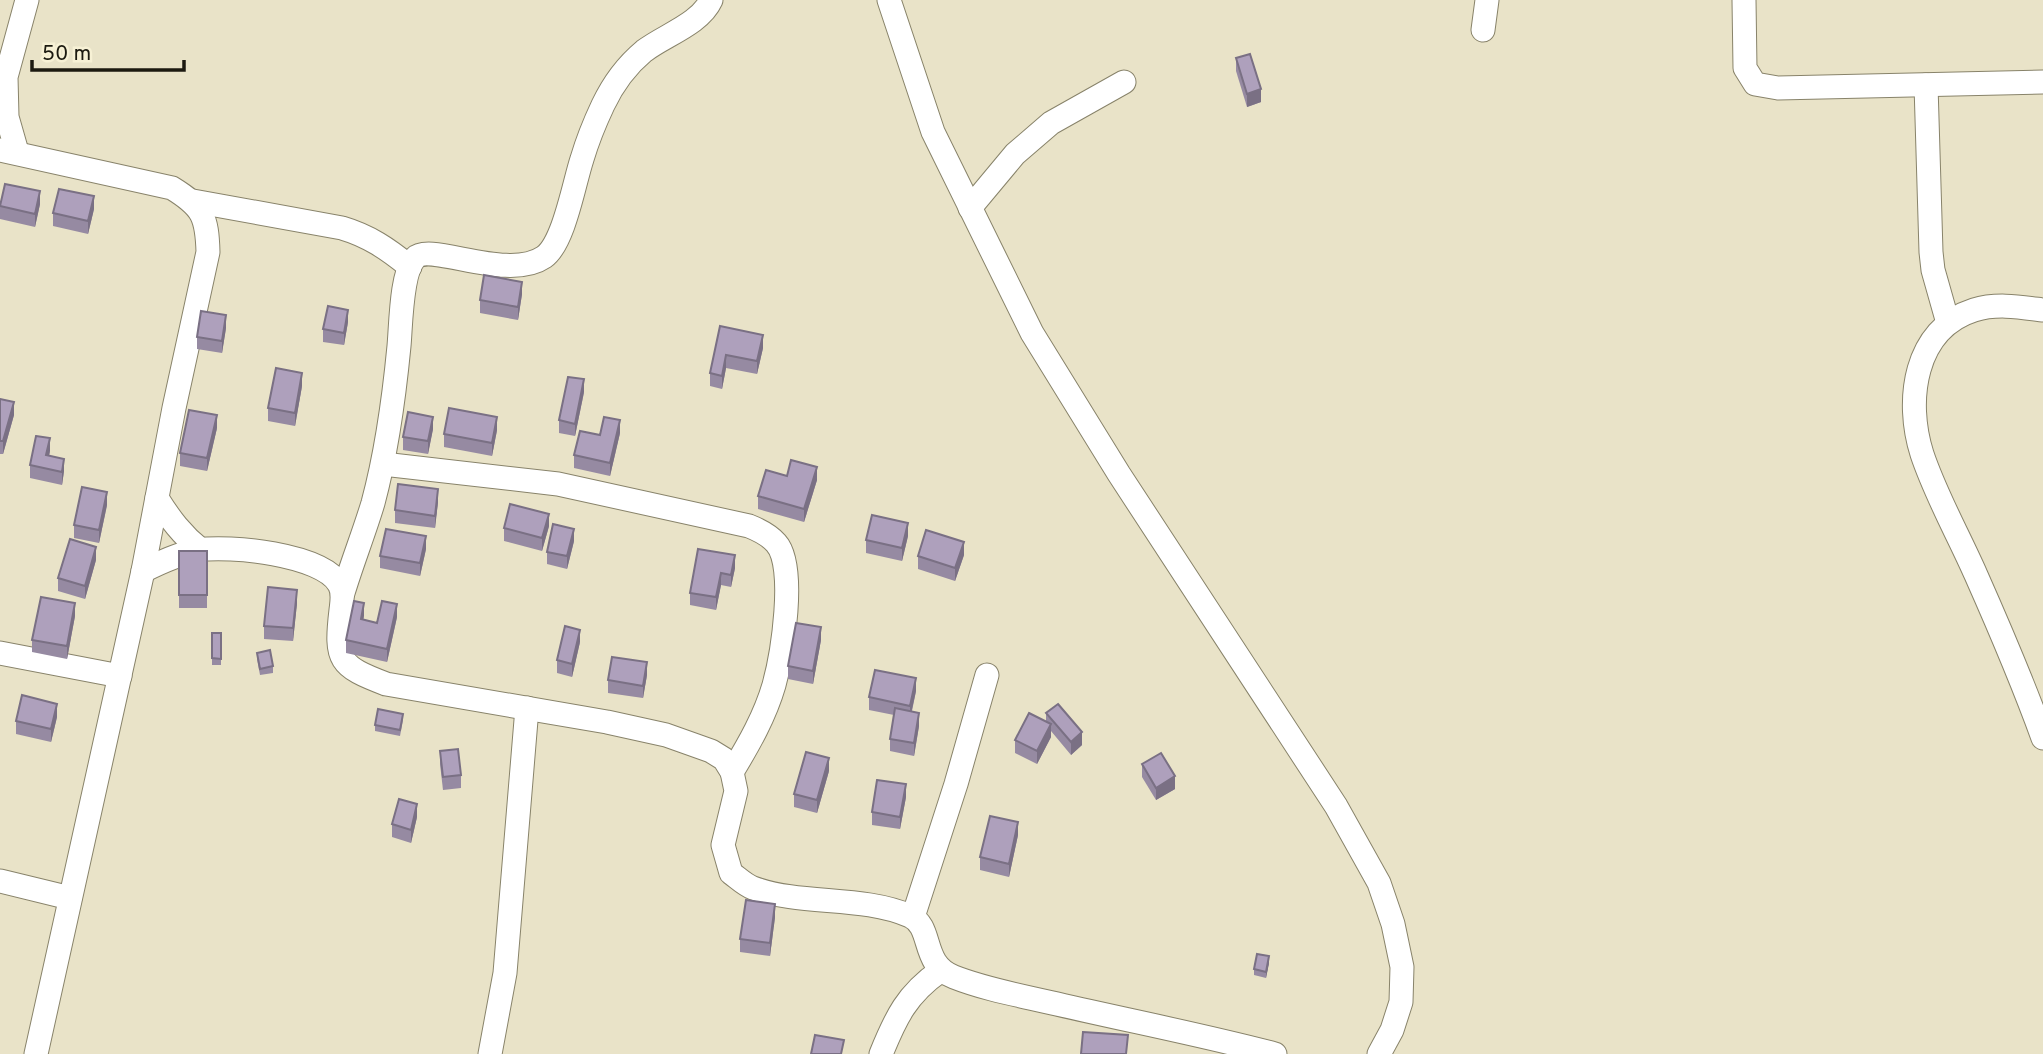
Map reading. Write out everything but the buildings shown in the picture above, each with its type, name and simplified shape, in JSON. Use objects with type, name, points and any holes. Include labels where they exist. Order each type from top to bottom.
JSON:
[{"type":"street","points":[[27,0],[6,77],[8,151],[172,188],[193,201],[342,228],[364,235],[386,247],[410,267]]},
{"type":"street","points":[[711,0],[707,8],[696,17],[643,52],[620,74],[602,107],[582,159],[568,212],[552,249],[543,258],[530,263],[482,265],[433,253],[421,254],[410,267],[405,285],[395,389],[383,464],[342,593],[339,651],[345,663],[354,672],[386,684],[666,735],[711,751],[724,759],[732,772],[736,791],[723,845],[731,873],[750,887],[775,894],[883,909],[913,917],[924,932],[932,960],[940,971],[955,978],[1275,1054]]},
{"type":"street","points":[[889,0],[933,132],[1032,332],[1119,474],[1336,806],[1379,883],[1393,925],[1402,967],[1401,1002],[1392,1030],[1379,1054]]},
{"type":"street","points":[[1483,30],[1487,0]]},
{"type":"street","points":[[1744,0],[1745,68],[1755,84],[1778,88],[2043,82]]},
{"type":"street","points":[[970,208],[1015,154],[1051,123],[1124,82]]},
{"type":"street","points":[[1926,85],[1931,252],[1933,270],[1948,323]]},
{"type":"street","points":[[36,1054],[144,571],[208,252],[207,226],[193,201]]},
{"type":"street","points":[[2043,310],[2000,305],[1973,310],[1948,323],[1926,349],[1915,380],[1914,406],[1921,452],[1945,512],[1967,553],[2016,664],[2043,738]]},
{"type":"street","points":[[383,464],[558,484],[749,526],[764,533],[778,545],[784,561],[787,585],[784,627],[774,685],[754,735],[732,772]]},
{"type":"street","points":[[157,498],[172,523],[201,550]]},
{"type":"street","points":[[144,571],[181,554],[201,550],[239,549],[282,555],[327,572],[339,584],[342,593]]},
{"type":"street","points":[[0,653],[120,676]]},
{"type":"street","points":[[913,917],[956,784],[987,675]]},
{"type":"street","points":[[490,1054],[505,973],[527,708]]},
{"type":"street","points":[[0,881],[70,898]]},
{"type":"street","points":[[881,1054],[903,1006],[920,985],[940,971]]}]
